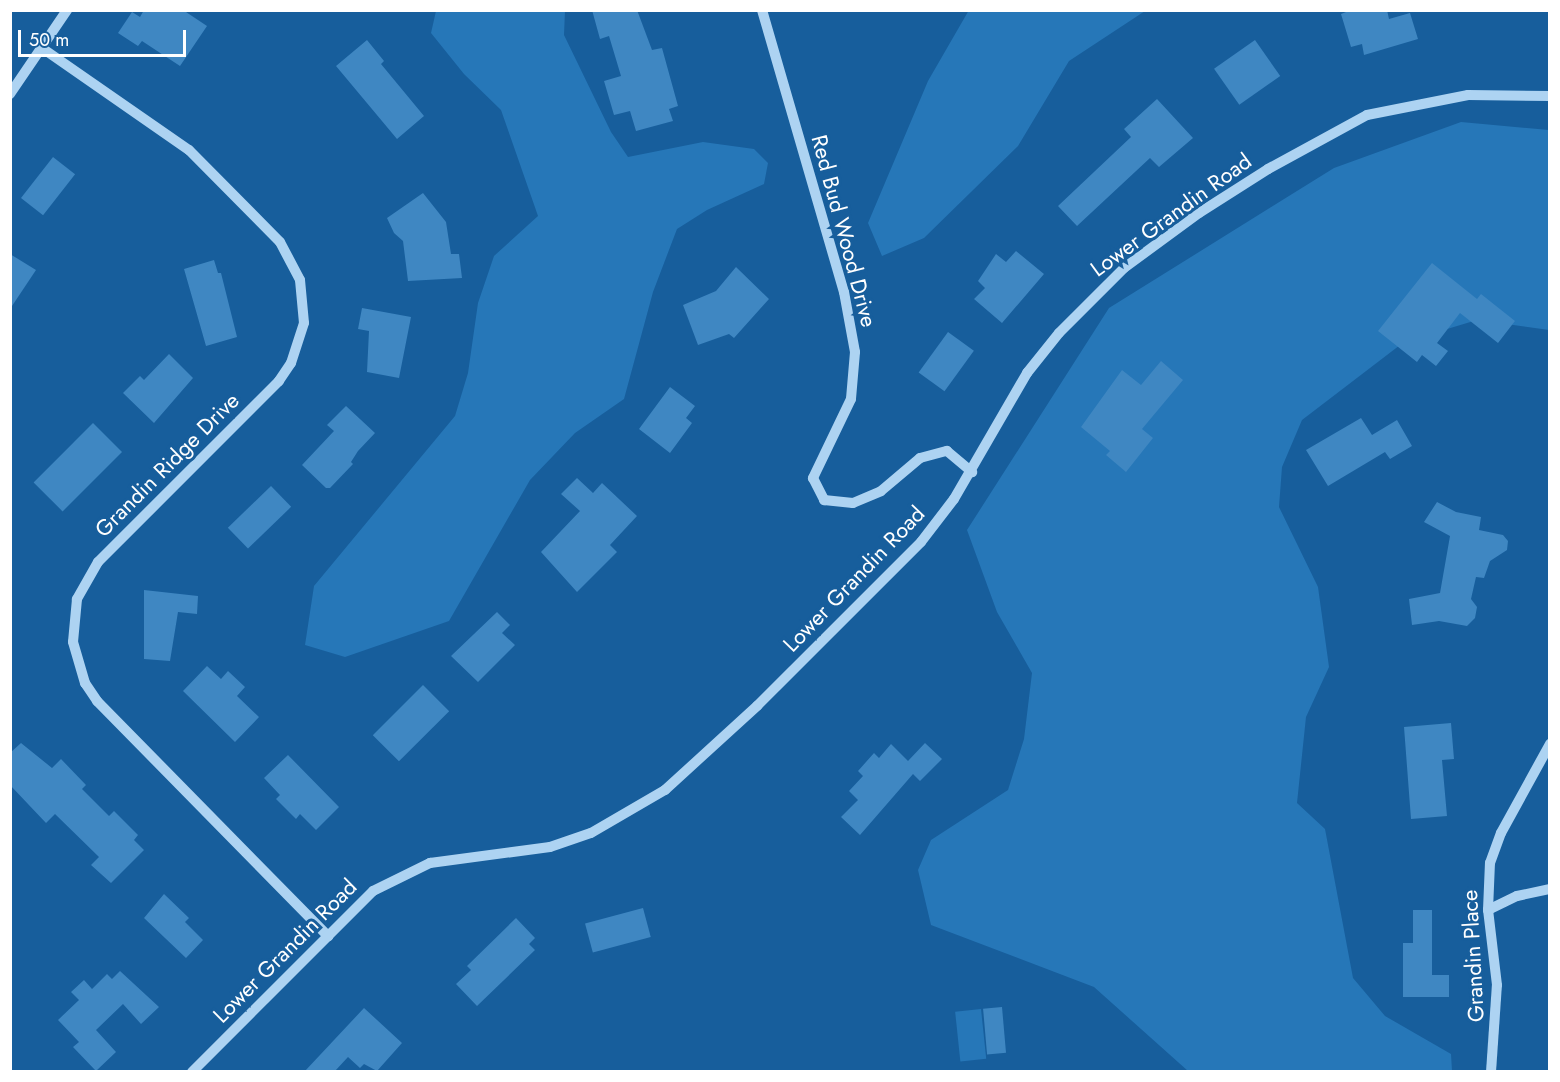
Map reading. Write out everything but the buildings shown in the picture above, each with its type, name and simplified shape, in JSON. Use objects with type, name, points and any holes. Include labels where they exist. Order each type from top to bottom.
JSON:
[{"type":"street","points":[[10,94],[67,10]]},
{"type":"street","name":"Red Bud Wood Drive","points":[[762,10],[844,292],[855,352],[851,399],[813,478],[824,500],[854,503],[881,491],[920,458],[947,451],[972,472]]},
{"type":"street","name":"Grandin Ridge Drive","points":[[42,48],[189,150],[280,242],[300,280],[304,323],[291,363],[279,381],[98,562],[77,599],[73,642],[81,673],[97,701],[328,936]]},
{"type":"street","name":"Lower Grandin Road","points":[[192,1071],[328,936],[348,912],[400,875],[430,863],[550,847],[620,819],[665,790],[757,706],[921,542],[972,472],[994,426],[1059,333],[1124,268],[1207,208],[1268,169],[1367,115],[1468,95],[1550,96]]},
{"type":"street","name":"Grandin Place","points":[[1491,1071],[1497,985],[1488,910],[1490,863],[1501,833],[1550,744]]},
{"type":"street","points":[[1488,910],[1517,896],[1550,889]]},
{"type":"shaded area","points":[[969,10],[1145,11],[1069,61],[1018,146],[924,238],[882,256],[868,223],[928,81]]},
{"type":"shaded area","points":[[436,11],[565,11],[564,35],[611,132],[628,157],[703,142],[754,149],[768,163],[764,184],[707,210],[677,229],[653,292],[624,399],[575,433],[530,480],[449,621],[345,657],[305,645],[314,586],[455,416],[468,373],[478,303],[494,256],[538,216],[501,110],[464,74],[431,33]]},
{"type":"shaded area","points":[[1461,122],[1549,130],[1549,330],[1477,320],[1404,342],[1302,420],[1282,467],[1279,507],[1318,587],[1329,667],[1306,717],[1297,803],[1325,829],[1353,978],[1385,1016],[1451,1054],[1452,1071],[1188,1071],[1094,987],[931,925],[918,870],[931,840],[1008,790],[1024,739],[1032,673],[997,612],[967,530],[1109,308],[1334,168]]},
{"type":"shaded area","points":[[981,1009],[986,1059],[960,1061],[955,1012]]}]
